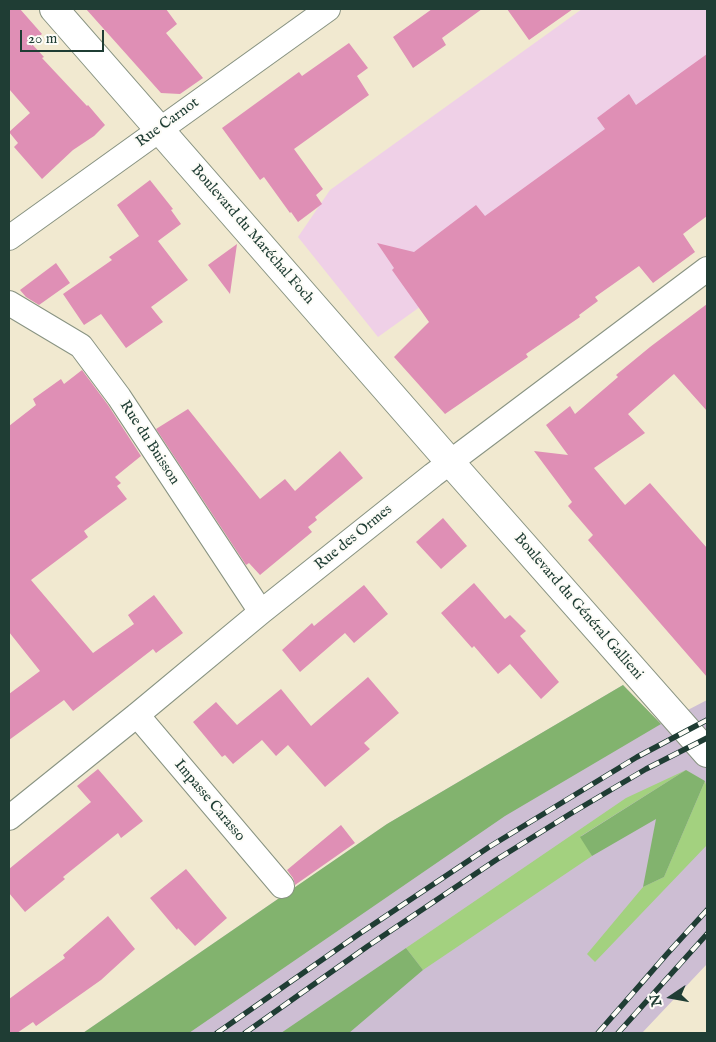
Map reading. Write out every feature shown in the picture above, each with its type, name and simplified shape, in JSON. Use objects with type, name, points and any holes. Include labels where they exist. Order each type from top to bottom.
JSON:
[{"type":"main road","name":"Boulevard du Maréchal Foch","points":[[54,9],[450,462]]},
{"type":"main road","name":"Boulevard du Général Gallieni","points":[[450,462],[707,753]]},
{"type":"street","name":"Rue Carnot","points":[[9,238],[328,9]]},
{"type":"street","name":"Rue des Ormes","points":[[9,818],[137,715],[260,612],[450,462],[707,269]]},
{"type":"street","name":"Rue du Buisson","points":[[9,303],[81,346],[119,397],[260,612]]},
{"type":"street","name":"Impasse Carasso","points":[[137,715],[282,886]]},
{"type":"shaded area","points":[[582,9],[707,9],[707,144],[610,215],[509,243],[378,337],[298,237],[330,190]]},
{"type":"shaded area","points":[[623,685],[661,724],[707,700],[707,964],[642,1033],[83,1033],[387,824]]},
{"type":"green space","points":[[623,685],[661,724],[505,816],[189,1033],[83,1033],[387,824]]},
{"type":"green space","points":[[686,770],[581,836],[592,856],[423,970],[406,948],[626,798]]},
{"type":"green space","points":[[686,770],[705,781],[664,877],[643,887],[656,819],[592,856],[580,837]]},
{"type":"green space","points":[[705,781],[707,789],[707,845],[595,962],[587,954],[643,887],[664,877]]},
{"type":"green space","points":[[406,948],[423,970],[349,1033],[281,1033]]},
{"type":"building","points":[[9,9],[20,9],[42,34],[31,43],[44,57],[42,58],[105,125],[94,136],[73,150],[42,179],[14,147],[18,143],[9,132],[30,113],[9,89]]},
{"type":"building","points":[[86,9],[166,9],[177,24],[166,33],[203,78],[180,94],[161,93]]},
{"type":"building","points":[[432,9],[482,9],[442,38],[446,45],[413,68],[393,37]]},
{"type":"building","points":[[507,9],[573,9],[529,40]]},
{"type":"building","points":[[349,43],[368,68],[357,76],[369,95],[294,149],[323,189],[316,195],[322,204],[298,222],[264,177],[260,180],[222,128],[299,72],[302,76]]},
{"type":"building","points":[[707,54],[707,216],[683,234],[695,252],[653,283],[639,266],[595,297],[598,301],[579,315],[580,317],[526,354],[528,357],[445,414],[394,357],[429,322],[392,270],[394,268],[377,243],[414,252],[476,205],[485,216],[605,129],[597,118],[629,94],[636,105]]},
{"type":"building","points":[[150,180],[173,209],[171,210],[181,224],[158,241],[188,280],[151,307],[163,322],[126,348],[101,314],[84,325],[63,294],[112,260],[109,257],[139,236],[117,205]]},
{"type":"building","points":[[237,244],[230,294],[208,265]]},
{"type":"building","points":[[56,263],[70,283],[39,305],[26,297],[20,290]]},
{"type":"building","points":[[707,304],[707,411],[674,374],[628,414],[645,433],[594,468],[625,505],[650,483],[707,548],[707,677],[588,540],[593,535],[568,506],[572,502],[534,451],[568,455],[546,425],[570,406],[575,414],[618,377],[616,375]]},
{"type":"building","points":[[82,370],[108,405],[141,456],[115,477],[121,483],[117,486],[127,499],[84,531],[88,537],[31,580],[93,653],[134,624],[128,615],[154,595],[183,633],[156,653],[153,649],[73,711],[64,700],[9,740],[9,694],[40,671],[9,632],[9,426],[36,405],[33,399],[61,379],[64,384]]},
{"type":"building","points":[[188,409],[260,499],[285,479],[295,491],[340,451],[363,478],[315,517],[317,520],[308,527],[312,532],[260,575],[249,563],[246,565],[156,429]]},
{"type":"building","points":[[443,518],[467,546],[441,569],[416,542]]},
{"type":"building","points":[[474,583],[505,619],[510,615],[526,631],[520,636],[559,682],[541,699],[510,664],[498,674],[474,646],[472,648],[441,613]]},
{"type":"building","points":[[364,585],[388,614],[354,643],[345,633],[300,672],[282,650],[312,623],[314,626]]},
{"type":"building","points":[[368,677],[399,713],[364,743],[370,749],[325,787],[288,745],[276,756],[262,740],[233,764],[225,755],[222,757],[193,722],[216,702],[237,725],[281,689],[311,726]]},
{"type":"building","points":[[98,769],[143,821],[121,838],[118,833],[63,877],[65,879],[25,912],[9,893],[9,869],[91,802],[77,786]]},
{"type":"building","points":[[341,825],[355,843],[295,885],[293,878],[287,870]]},
{"type":"building","points":[[186,869],[227,918],[195,946],[178,928],[177,930],[150,898]]},
{"type":"building","points":[[108,916],[135,949],[101,980],[36,1026],[33,1022],[17,1033],[9,1033],[9,999],[65,958],[63,955]]},
{"type":"railway","points":[[217,1033],[359,934],[489,847],[637,757],[707,720]]},
{"type":"railway","points":[[245,1033],[368,946],[496,860],[646,769],[707,738]]},
{"type":"railway","points":[[598,1033],[707,910]]},
{"type":"railway","points":[[618,1033],[707,934]]}]
